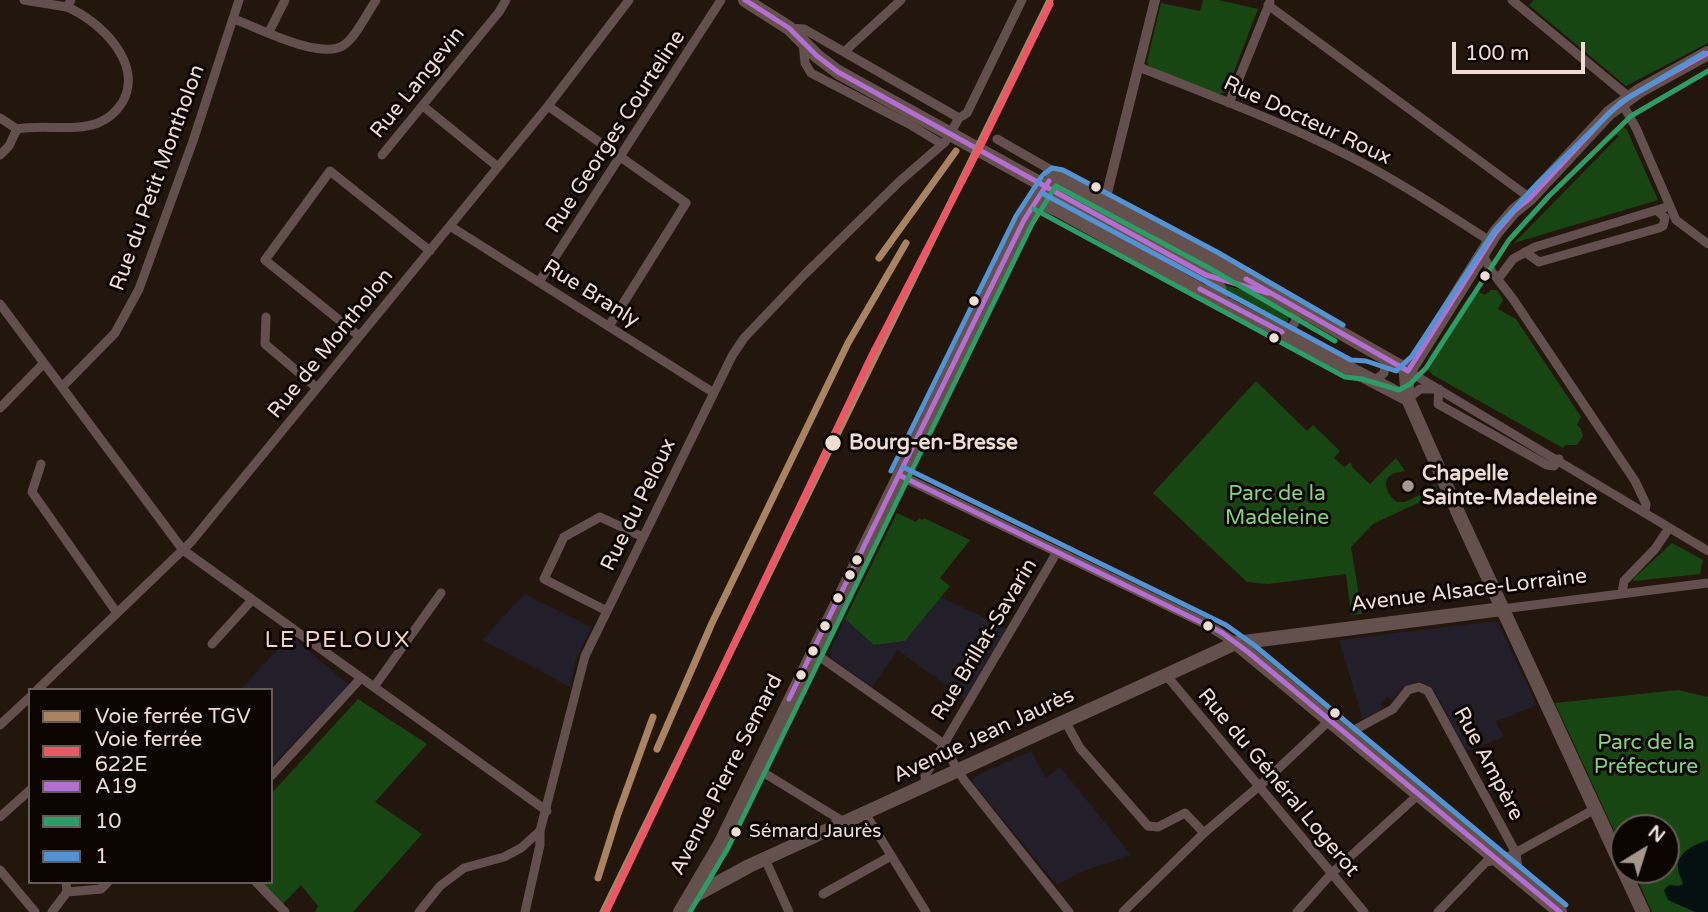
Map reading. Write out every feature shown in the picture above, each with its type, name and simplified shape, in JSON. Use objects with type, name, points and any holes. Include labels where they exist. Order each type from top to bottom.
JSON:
[{"type":"main road","points":[[745,0],[789,28],[838,72],[1206,275],[1268,293]]},
{"type":"main road","points":[[1643,912],[1408,399],[1406,382],[1408,371],[1490,241],[1514,211],[1530,198],[1609,113],[1625,100],[1708,53]]},
{"type":"main road","points":[[1046,187],[1102,202],[1213,260],[1408,371]]},
{"type":"main road","points":[[1046,187],[1058,210],[1222,302],[1408,399]]},
{"type":"main road","name":"Avenue Pierre Semard","points":[[684,906],[717,850],[1024,220],[1046,187]]},
{"type":"main road","points":[[1206,275],[1218,286],[1222,302]]},
{"type":"main road","name":"Avenue Alsace-Lorraine","points":[[1236,643],[1502,609]]},
{"type":"main road","points":[[1236,643],[1560,912]]},
{"type":"main road","name":"Avenue Jean Jaurès","points":[[684,906],[703,889],[749,866],[1236,643]]},
{"type":"main road","points":[[717,850],[733,869]]},
{"type":"main road","name":"Avenue Jean Jaurès","points":[[705,871],[749,866]]},
{"type":"street","points":[[0,118],[17,129],[35,125],[85,126],[110,117],[124,99],[128,86],[128,69],[122,55],[108,38],[80,13],[69,4],[24,0]]},
{"type":"street","name":"Rue du Petit Montholon","points":[[62,387],[115,332],[139,289],[239,0]]},
{"type":"street","points":[[269,32],[285,0]]},
{"type":"street","points":[[234,19],[313,49],[328,50],[344,45],[376,0]]},
{"type":"street","name":"Rue Langevin","points":[[382,155],[506,0]]},
{"type":"street","name":"Rue de Montholon","points":[[39,688],[183,551],[548,106],[629,0]]},
{"type":"street","name":"Rue Georges Courteline","points":[[539,282],[721,0]]},
{"type":"street","points":[[844,52],[901,0]]},
{"type":"street","name":"Rue du Peloux","points":[[524,912],[540,845],[540,831],[582,664],[738,346],[864,216],[952,132],[967,113],[1021,0]]},
{"type":"street","points":[[1102,202],[1107,193],[1155,0]]},
{"type":"street","points":[[1512,0],[1625,100],[1676,220],[1708,244]]},
{"type":"street","points":[[1229,103],[1269,2],[1530,198]]},
{"type":"street","points":[[789,28],[804,29],[844,52],[952,132]]},
{"type":"street","points":[[803,43],[805,63],[811,73],[909,124],[952,132]]},
{"type":"street","name":"Rue Docteur Roux","points":[[1139,67],[1345,154],[1490,241]]},
{"type":"street","points":[[423,106],[498,167]]},
{"type":"street","points":[[548,106],[686,203],[608,326]]},
{"type":"street","points":[[0,155],[9,146],[17,129]]},
{"type":"street","points":[[997,139],[1051,170],[1046,187]]},
{"type":"street","points":[[359,336],[265,260],[330,170],[430,251]]},
{"type":"street","points":[[1498,279],[1513,260],[1525,251],[1670,206]]},
{"type":"street","points":[[1525,251],[1539,262],[1659,228],[1663,226],[1665,218],[1658,211]]},
{"type":"street","name":"Rue Branly","points":[[450,226],[714,393]]},
{"type":"street","points":[[1483,255],[1635,481],[1646,504],[1645,513]]},
{"type":"street","points":[[0,304],[183,551],[547,811]]},
{"type":"street","points":[[1282,332],[1291,329],[1295,324],[1294,308]]},
{"type":"street","points":[[266,317],[265,344],[317,388]]},
{"type":"street","points":[[1371,379],[1384,373],[1385,359]]},
{"type":"street","points":[[0,408],[44,363]]},
{"type":"street","points":[[1408,371],[1559,459],[1572,470],[1708,551]]},
{"type":"street","points":[[1408,399],[1420,389],[1439,389]]},
{"type":"street","points":[[41,464],[32,492],[117,613]]},
{"type":"street","points":[[899,475],[1206,624],[1236,643]]},
{"type":"street","points":[[607,611],[544,579],[559,547],[564,537],[600,517],[643,537]]},
{"type":"street","points":[[1622,593],[1624,581],[1655,548],[1669,528]]},
{"type":"street","name":"Rue Brillat-Savarin","points":[[926,786],[925,776],[1057,552]]},
{"type":"street","name":"Avenue Alsace-Lorraine","points":[[1502,609],[1708,583]]},
{"type":"street","points":[[374,687],[441,593]]},
{"type":"street","points":[[212,644],[252,600]]},
{"type":"street","points":[[813,652],[943,745],[958,771],[1069,912]]},
{"type":"street","name":"Rue du Général Logerot","points":[[1166,675],[1364,912]]},
{"type":"street","points":[[273,774],[361,678]]},
{"type":"street","name":"Rue Ampère","points":[[1347,734],[1393,709],[1408,690],[1419,687],[1429,691],[1516,852]]},
{"type":"street","points":[[0,725],[28,699]]},
{"type":"street","points":[[1123,912],[1204,833],[1330,720]]},
{"type":"street","points":[[1065,721],[1080,748],[1148,826],[1158,827],[1185,813],[1204,833]]},
{"type":"street","points":[[757,768],[844,822]]},
{"type":"street","points":[[0,817],[28,792]]},
{"type":"street","points":[[1297,912],[1331,874],[1419,794]]},
{"type":"street","points":[[1438,912],[1486,862],[1508,857],[1595,809]]},
{"type":"street","points":[[865,813],[926,912]]},
{"type":"street","points":[[419,912],[440,886],[464,868],[504,857],[521,848],[540,831]]},
{"type":"street","points":[[1516,852],[1519,878]]},
{"type":"street","points":[[823,894],[891,856]]},
{"type":"street","points":[[765,859],[789,912]]},
{"type":"street","points":[[0,870],[35,912]]},
{"type":"street","points":[[52,912],[67,887],[101,889],[106,884]]},
{"type":"street","points":[[259,884],[285,912]]},
{"type":"shaded area","points":[[524,594],[592,627],[576,659],[570,687],[483,640]]},
{"type":"shaded area","points":[[941,597],[1007,629],[965,699],[898,650],[872,687],[832,659],[830,650],[845,619],[874,645],[905,641]]},
{"type":"shaded area","points":[[1494,621],[1498,623],[1537,705],[1495,722],[1504,737],[1466,751],[1434,690],[1417,682],[1402,688],[1393,701],[1387,697],[1381,704],[1382,709],[1363,720],[1339,640]]},
{"type":"shaded area","points":[[290,635],[349,685],[273,765],[273,688],[243,688]]},
{"type":"shaded area","points":[[1031,751],[1046,778],[1060,767],[1131,855],[1081,872],[1057,885],[972,782],[974,777]]},
{"type":"shaded area","points":[[1708,840],[1708,912],[1695,912],[1668,900],[1664,890],[1669,885],[1683,884],[1680,860],[1693,846]]},
{"type":"green space","points":[[1203,0],[1219,0],[1258,9],[1226,92],[1217,95],[1150,67],[1147,62],[1161,3],[1200,11]]},
{"type":"green space","points":[[1534,0],[1708,0],[1708,43],[1626,86],[1529,5]]},
{"type":"green space","points":[[1623,127],[1627,130],[1658,200],[1514,243],[1619,136],[1613,133]]},
{"type":"green space","points":[[1221,284],[1258,295],[1284,309],[1290,315],[1286,325],[1244,302],[1232,300]]},
{"type":"green space","points":[[1491,290],[1497,290],[1503,300],[1498,309],[1516,319],[1581,417],[1577,425],[1583,436],[1577,445],[1565,445],[1563,448],[1433,375],[1427,369],[1428,359],[1469,296],[1477,291],[1485,295]]},
{"type":"green space","name":"Parc de la Madeleine","points":[[1256,381],[1307,431],[1313,425],[1340,451],[1334,458],[1344,467],[1351,462],[1352,467],[1370,484],[1396,458],[1405,471],[1390,476],[1386,487],[1397,502],[1405,502],[1435,484],[1439,493],[1373,524],[1351,547],[1362,614],[1351,615],[1346,574],[1268,584],[1247,582],[1153,493]]},
{"type":"green space","points":[[897,513],[916,522],[919,518],[924,518],[970,540],[940,578],[950,586],[905,641],[874,645],[845,619]]},
{"type":"green space","points":[[1672,543],[1703,560],[1700,574],[1634,581],[1633,579]]},
{"type":"green space","name":"Parc de la Préfecture","points":[[1678,690],[1708,697],[1708,912],[1652,912],[1639,884],[1680,884],[1680,814],[1610,814],[1610,822],[1555,703]]},
{"type":"green space","points":[[358,699],[427,744],[375,802],[422,834],[353,912],[315,912],[318,906],[301,885],[282,905],[262,884],[273,884],[273,792]]},
{"type":"rail line","name":"TGV","points":[[603,912],[1050,0]]},
{"type":"rail line","name":"622E","points":[[606,912],[872,355],[984,139],[1050,4]]},
{"type":"rail line","name":"TGV","points":[[879,258],[956,151]]},
{"type":"rail line","name":"TGV","points":[[657,749],[712,623],[848,343],[906,243]]},
{"type":"rail line","name":"TGV","points":[[598,878],[653,717]]},
{"type":"transit line","name":"A19","points":[[745,0],[789,28],[817,56],[838,72],[1206,275],[1268,293]]},
{"type":"transit line","name":"1","points":[[1042,193],[1351,360],[1366,361],[1396,371],[1412,356],[1495,230],[1537,184],[1621,102],[1704,53]]},
{"type":"transit line","name":"A19","points":[[1408,371],[1496,232],[1514,211],[1530,198],[1609,113],[1629,97],[1708,53]]},
{"type":"transit line","name":"10","points":[[1034,209],[1345,377],[1399,390],[1410,384],[1426,368],[1509,240],[1549,196],[1631,116],[1708,71]]},
{"type":"transit line","name":"1","points":[[1044,174],[1052,168],[1063,170],[1217,252],[1343,325]]},
{"type":"transit line","name":"1","points":[[891,471],[1016,216],[1042,176]]},
{"type":"transit line","name":"A19","points":[[789,699],[1024,220],[1049,181]]},
{"type":"transit line","name":"10","points":[[1054,188],[1056,186],[1209,268],[1335,341]]},
{"type":"transit line","name":"10","points":[[690,912],[728,848],[1032,224],[1056,186]]},
{"type":"transit line","name":"A19","points":[[1246,279],[1408,371]]},
{"type":"transit line","name":"A19","points":[[1200,289],[1282,332]]},
{"type":"transit line","name":"1","points":[[903,467],[1226,625],[1254,645],[1566,905]]},
{"type":"transit line","name":"A19","points":[[899,475],[1221,632],[1560,912]]},
{"type":"place","name":"Bourg-en-Bresse","points":[[833,443]]},
{"type":"place","name":"Chapelle Sainte-Madeleine","points":[[1408,486]]},
{"type":"place","name":"Sémard Jaurès","points":[[736,832]]},
{"type":"district","name":"LE PELOUX","points":[[338,641]]}]
